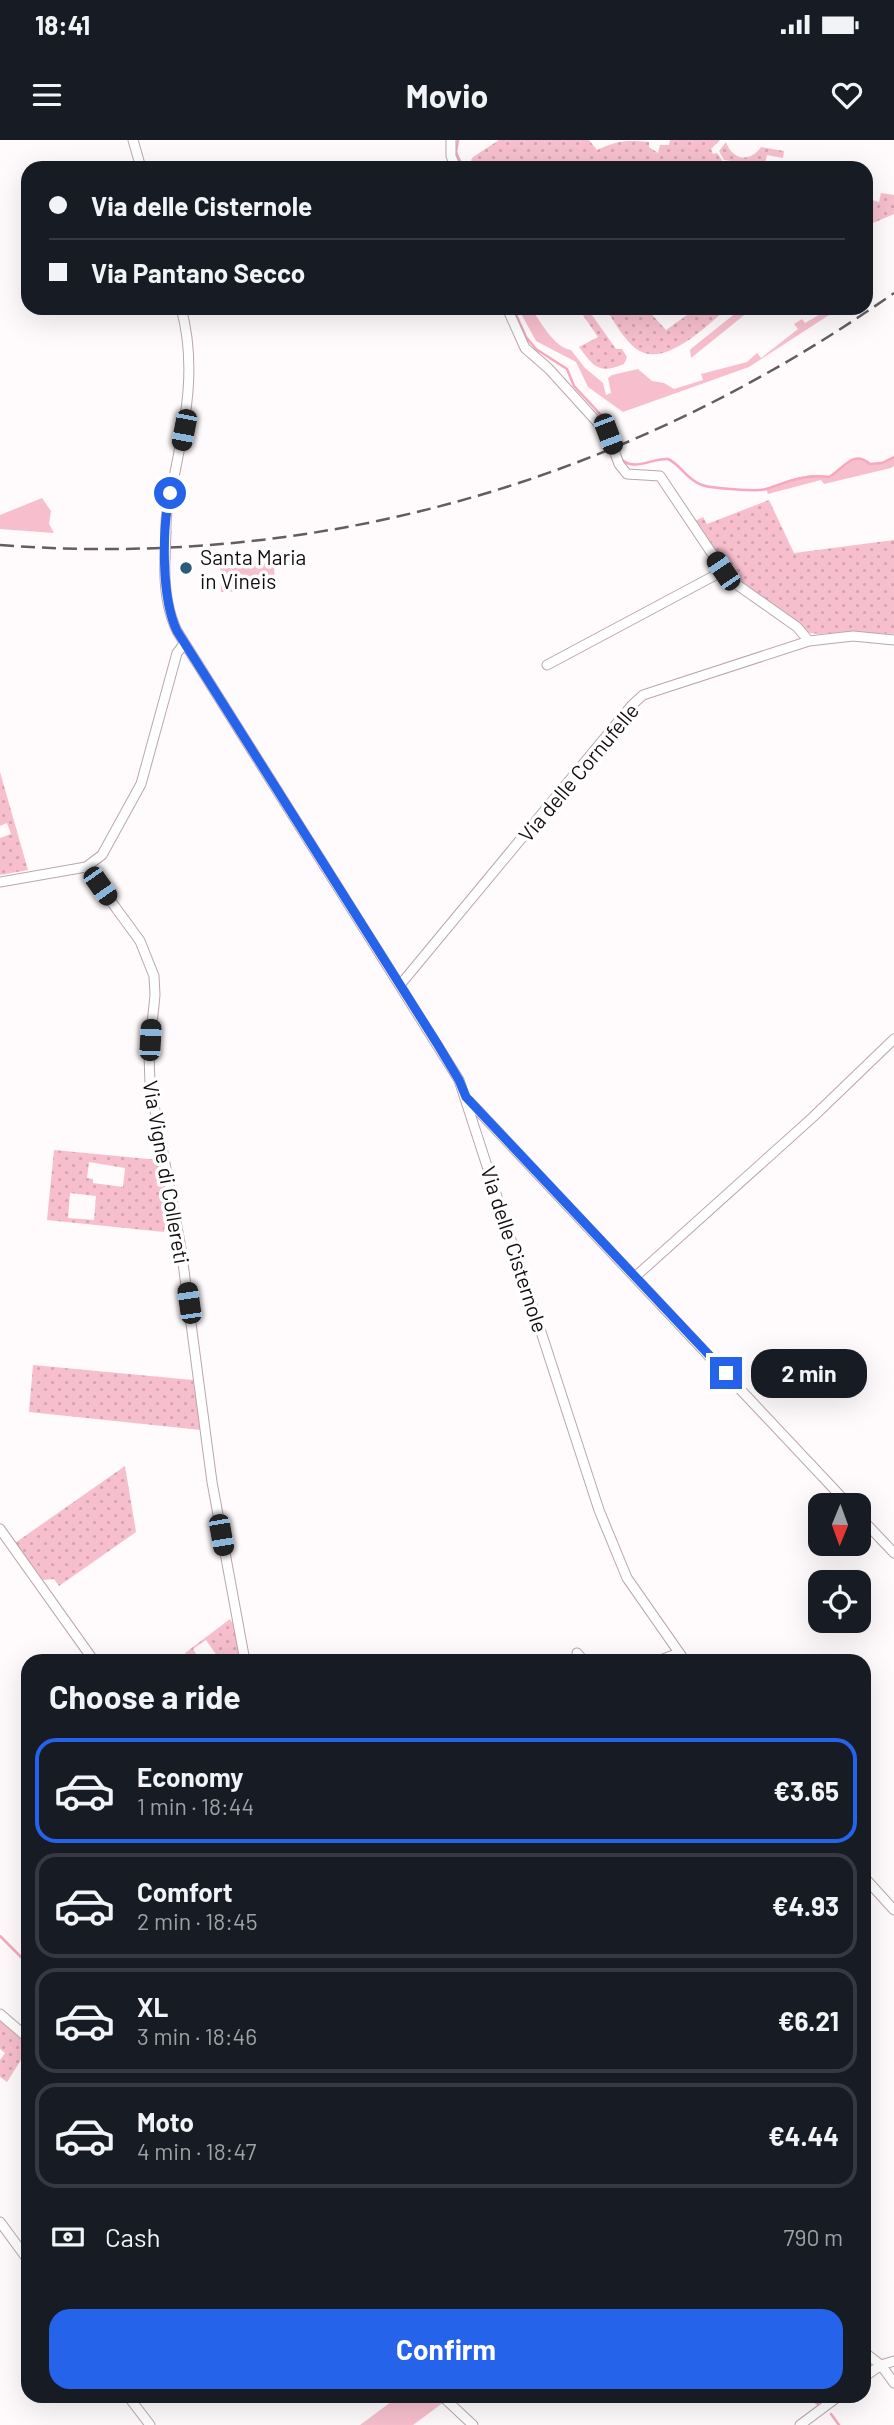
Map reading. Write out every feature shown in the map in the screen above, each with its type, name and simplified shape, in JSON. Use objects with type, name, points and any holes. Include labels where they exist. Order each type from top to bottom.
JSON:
[{"type":"street","points":[[133,140],[139,161]]},
{"type":"street","points":[[452,140],[453,161]]},
{"type":"street","name":"Via delle Cisternole","points":[[182,315],[190,356],[188,407],[166,510],[165,589],[170,617],[184,644],[459,1080],[603,1521],[627,1578],[680,1654]]},
{"type":"street","points":[[510,315],[526,348],[549,369],[608,434],[619,464],[627,474],[660,477],[736,586],[799,629],[809,641]]},
{"type":"street","points":[[547,666],[723,571]]},
{"type":"street","name":"Via delle Cornufelle","points":[[400,985],[643,695],[809,641],[853,636],[894,640]]},
{"type":"street","points":[[0,881],[86,867],[102,855],[141,784],[177,653],[184,644]]},
{"type":"street","name":"Via Vigne di Collereti","points":[[86,867],[139,942],[154,976],[155,995],[149,1054],[150,1084],[183,1262],[212,1482],[244,1654]]},
{"type":"street","points":[[635,1277],[813,1117],[894,1039]]},
{"type":"street","points":[[466,1097],[838,1493]]},
{"type":"street","points":[[0,1529],[89,1654]]},
{"type":"street","points":[[872,1530],[894,1553]]},
{"type":"street","points":[[871,1885],[894,1910]]},
{"type":"street","points":[[0,2014],[21,2032]]},
{"type":"street","points":[[0,2222],[21,2250]]},
{"type":"street","points":[[871,2357],[881,2365],[894,2383]]},
{"type":"street","points":[[871,2372],[894,2361]]},
{"type":"street","points":[[133,2403],[150,2425]]},
{"type":"street","points":[[449,2403],[473,2425]]},
{"type":"street","points":[[800,2425],[830,2403]]},
{"type":"shaded area","points":[[499,140],[589,140],[597,150],[622,142],[649,142],[649,147],[658,153],[660,145],[669,145],[670,140],[720,140],[711,149],[713,154],[717,153],[722,160],[472,161],[473,157]]},
{"type":"shaded area","points":[[726,142],[732,153],[742,157],[752,156],[761,147],[784,151],[783,158],[767,155],[766,161],[731,161],[724,160],[719,151]]},
{"type":"shaded area","points":[[881,193],[894,195],[894,214],[873,223],[873,200],[879,202]]},
{"type":"shaded area","points":[[522,315],[536,315],[554,340],[571,350],[585,368],[603,383],[606,395],[611,393],[608,378],[638,369],[652,381],[664,383],[674,389],[703,380],[701,374],[747,362],[757,353],[761,358],[798,329],[794,324],[802,319],[805,323],[819,315],[829,315],[749,367],[623,412],[588,387],[576,362],[536,341]]},
{"type":"shaded area","points":[[583,315],[592,315],[616,349],[622,349],[627,357],[624,364],[608,369],[597,367],[588,359],[579,347],[598,337]]},
{"type":"shaded area","points":[[610,315],[652,315],[666,330],[687,315],[720,315],[684,343],[658,354],[646,354],[635,348]]},
{"type":"shaded area","points":[[733,315],[744,315],[691,358],[692,348]]},
{"type":"shaded area","points":[[894,457],[894,466],[891,468],[824,484],[821,480],[768,494],[766,489],[795,478],[832,476],[851,459],[862,459],[870,464],[882,463]]},
{"type":"shaded area","points":[[42,498],[51,511],[49,524],[54,533],[0,529],[0,515]]},
{"type":"shaded area","points":[[769,500],[794,553],[894,540],[894,634],[810,633],[734,582],[693,522],[703,517],[707,524]]},
{"type":"shaded area","points":[[274,563],[275,590],[221,592],[220,565]]},
{"type":"shaded area","points":[[0,772],[28,870],[0,875],[0,838],[11,834],[7,823],[0,826]]},
{"type":"shaded area","points":[[54,1150],[159,1160],[172,1224],[165,1226],[164,1232],[47,1220]],"holes":[[[89,1162],[125,1168],[123,1187],[93,1183],[93,1179],[87,1178]],[[70,1193],[96,1196],[94,1220],[68,1218]]]},
{"type":"shaded area","points":[[33,1365],[193,1380],[201,1430],[29,1412]]},
{"type":"shaded area","points":[[125,1466],[136,1532],[59,1586],[54,1579],[43,1580],[15,1543]]},
{"type":"shaded area","points":[[230,1619],[234,1625],[240,1654],[216,1654],[206,1640],[193,1649],[196,1654],[185,1653]]},
{"type":"shaded area","points":[[0,2019],[21,2038],[21,2060],[7,2082],[0,2077],[0,2060],[5,2053],[0,2049]]},
{"type":"shaded area","points":[[390,2403],[443,2403],[413,2425],[360,2425]]},
{"type":"waterway","points":[[458,140],[456,152],[460,161]]},
{"type":"waterway","points":[[516,315],[526,337],[536,349],[567,369],[574,386],[601,415],[608,428]]},
{"type":"waterway","points":[[621,459],[632,464],[668,459],[692,480],[702,485],[754,490],[805,477],[829,477],[853,459],[864,460],[870,464],[882,463],[894,457]]},
{"type":"waterway","points":[[0,1936],[21,1957]]},
{"type":"waterway","points":[[831,2414],[839,2425]]},
{"type":"railway","points":[[873,307],[894,293]]},
{"type":"railway","points":[[0,545],[121,549],[240,542],[356,525],[470,498],[580,461],[688,414],[793,358],[860,315]]},
{"type":"place","name":"Santa Maria in Vineis","points":[[186,568]]},
{"type":"route","points":[[170,493],[166,510],[165,589],[170,617],[438,1045],[466,1097],[726,1373]]}]
